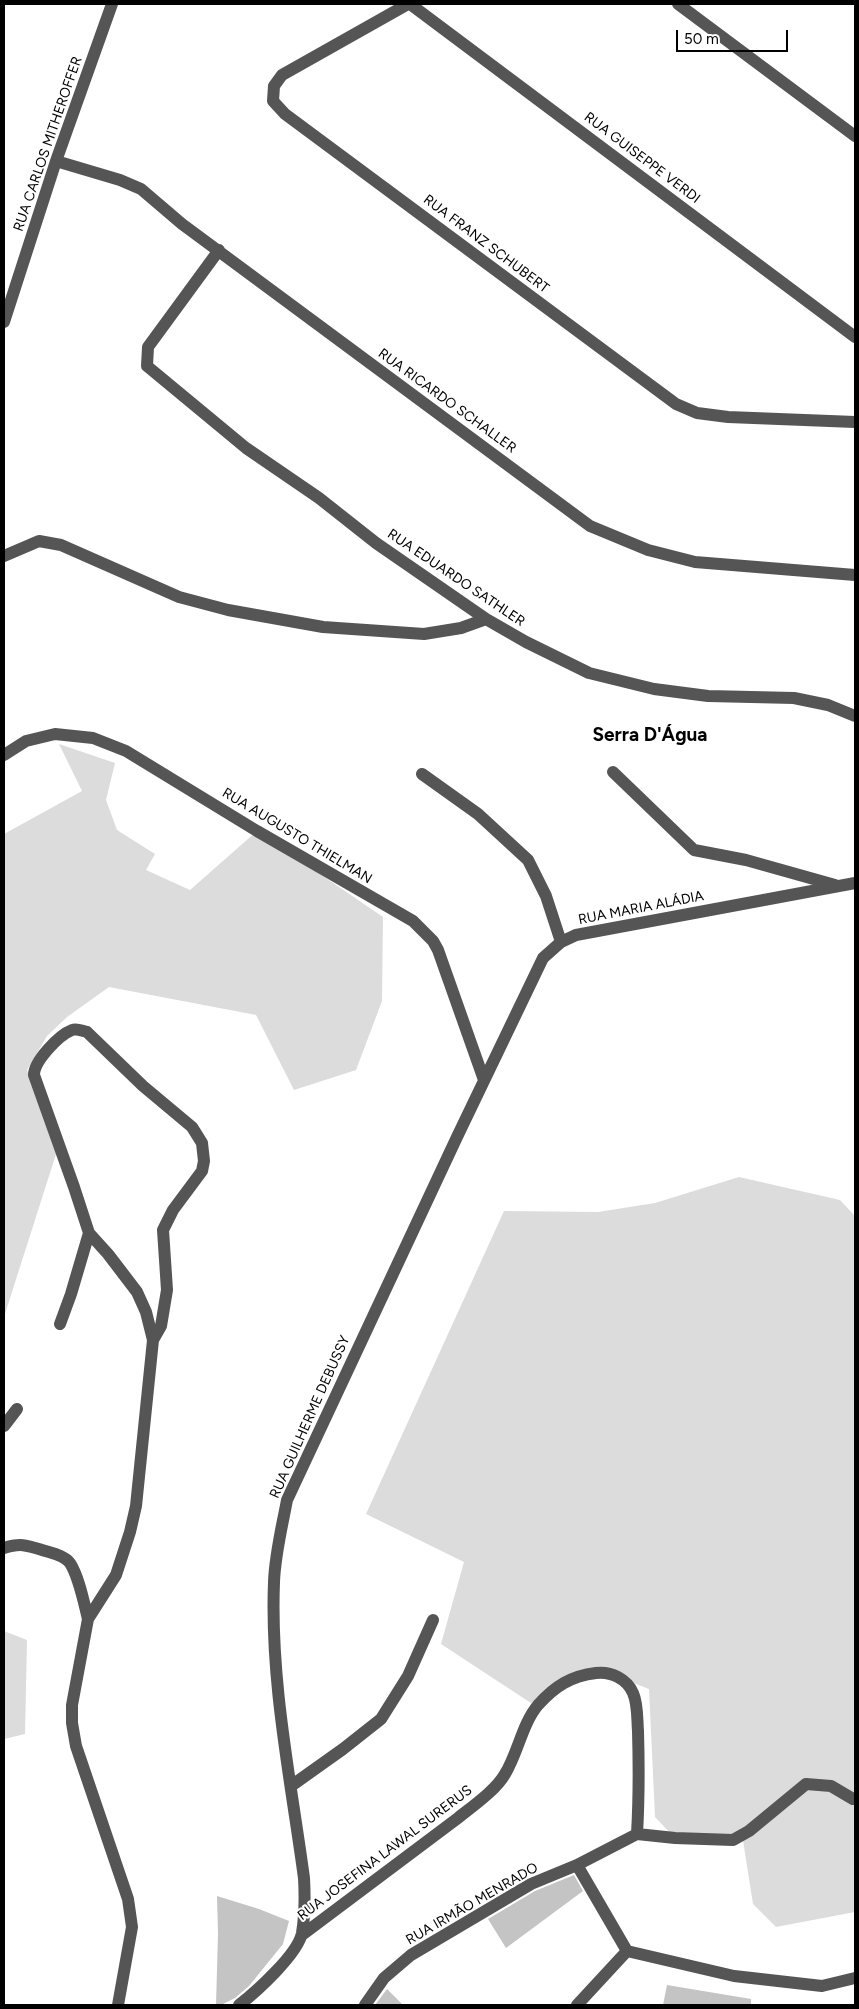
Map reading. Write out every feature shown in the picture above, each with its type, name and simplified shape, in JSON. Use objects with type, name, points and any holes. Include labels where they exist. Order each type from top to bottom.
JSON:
[{"type":"street","name":"RUA CARLOS MITHEROFFER","points":[[4,322],[56,161],[112,4]]},
{"type":"street","name":"RUA GUISEPPE VERDI","points":[[409,4],[855,337]]},
{"type":"street","name":"RUA FRANZ SCHUBERT","points":[[409,4],[282,75],[274,86],[273,101],[285,114],[676,404],[697,413],[728,418],[855,422]]},
{"type":"street","points":[[678,4],[855,136]]},
{"type":"street","name":"RUA RICARDO SCHALLER","points":[[56,161],[120,180],[140,189],[182,224],[290,305],[590,526],[648,550],[695,562],[855,575]]},
{"type":"street","name":"RUA EDUARDO SATHLER","points":[[219,250],[148,347],[147,366],[246,448],[320,498],[376,543],[486,619],[526,642],[589,673],[654,689],[708,696],[794,698],[828,704],[855,716]]},
{"type":"street","points":[[4,556],[39,541],[61,545],[179,597],[228,610],[332,628],[424,634],[461,628],[486,619]]},
{"type":"street","name":"RUA AUGUSTO THIELMAN","points":[[4,755],[26,741],[55,734],[93,738],[126,751],[258,831],[413,921],[433,941],[438,950],[484,1080]]},
{"type":"street","points":[[613,772],[694,850],[746,860],[838,886]]},
{"type":"street","points":[[422,774],[478,814],[528,860],[546,896],[561,942]]},
{"type":"street","name":"RUA MARIA ALÁDIA","points":[[484,1080],[543,958],[561,942],[576,935],[855,883]]},
{"type":"street","points":[[118,2005],[132,1927],[128,1899],[76,1746],[72,1723],[76,1682],[88,1619],[116,1575],[136,1506],[153,1340],[146,1312],[137,1292],[89,1233],[34,1075],[37,1064],[48,1050],[60,1038],[72,1030],[78,1029],[87,1032],[143,1086],[192,1127],[202,1143],[204,1161],[202,1171],[172,1210],[163,1230],[167,1290],[161,1326],[153,1340]]},
{"type":"street","name":"RUA GUILHERME DEBUSSY","points":[[239,2005],[265,1983],[286,1959],[302,1935],[305,1900],[304,1878],[275,1670],[274,1582],[278,1547],[287,1500],[484,1080]]},
{"type":"street","points":[[60,1324],[89,1233]]},
{"type":"street","points":[[4,1426],[17,1409]]},
{"type":"street","points":[[4,1548],[20,1544],[56,1554],[70,1563],[88,1619]]},
{"type":"street","points":[[292,1786],[381,1719],[408,1676],[432,1620]]},
{"type":"street","name":"RUA JOSEFINA LAWAL SURERUS","points":[[302,1935],[480,1800],[504,1776],[517,1752],[528,1721],[537,1707],[567,1680],[583,1674],[605,1672],[626,1681],[634,1694],[637,1711],[640,1777],[638,1834]]},
{"type":"street","points":[[638,1834],[675,1838],[733,1840],[749,1831],[806,1784],[831,1786],[853,1799]]},
{"type":"street","name":"RUA IRMÃO MENRADO","points":[[365,2005],[384,1978],[411,1955],[532,1884],[577,1865],[638,1834]]},
{"type":"street","points":[[577,1865],[627,1952],[734,1976],[822,1986],[855,1978]]},
{"type":"street","points":[[577,2005],[627,1952]]},
{"type":"shaded area","points":[[59,744],[115,763],[106,800],[117,830],[155,854],[146,870],[190,890],[257,831],[383,917],[382,1001],[356,1070],[294,1090],[256,1015],[109,987],[67,1017],[47,1036],[27,1070],[57,1151],[4,1317],[4,834],[82,791]]},
{"type":"shaded area","points":[[739,1177],[840,1200],[855,1216],[855,1912],[776,1927],[753,1904],[742,1834],[675,1838],[655,1817],[649,1689],[605,1672],[583,1674],[537,1707],[441,1644],[464,1562],[366,1514],[504,1211],[598,1212],[655,1203]]},
{"type":"shaded area","points":[[4,1631],[27,1640],[25,1734],[4,1739]]},
{"type":"building","points":[[574,1875],[583,1891],[506,1948],[488,1919],[535,1891]]},
{"type":"building","points":[[217,1896],[289,1921],[283,1944],[249,1986],[235,1998],[221,2005],[216,2005]]},
{"type":"building","points":[[667,1985],[751,1999],[751,2005],[663,2005]]},
{"type":"building","points":[[387,1989],[403,2005],[375,2005]]},
{"type":"district","name":"Serra D'Água","points":[[650,735]]}]
